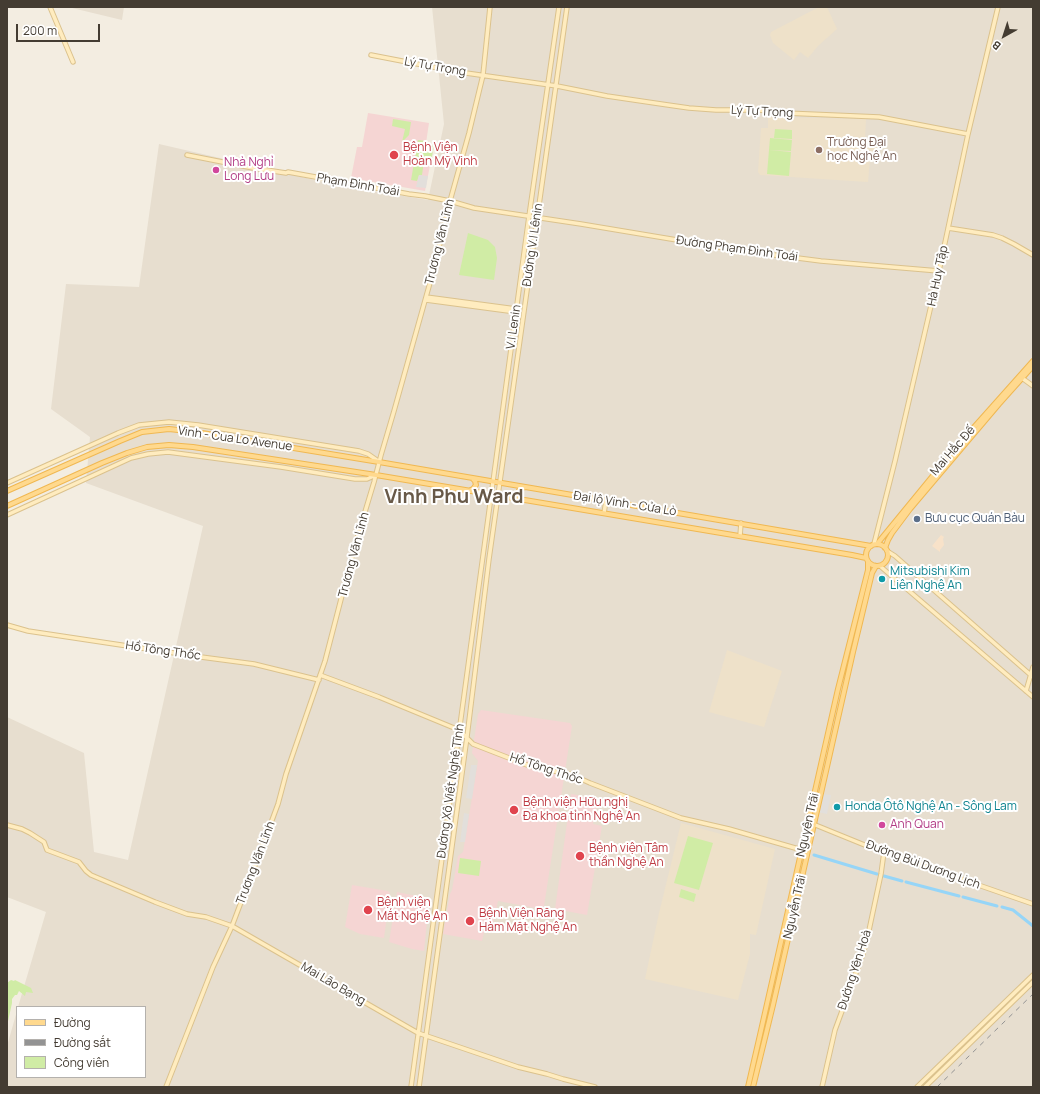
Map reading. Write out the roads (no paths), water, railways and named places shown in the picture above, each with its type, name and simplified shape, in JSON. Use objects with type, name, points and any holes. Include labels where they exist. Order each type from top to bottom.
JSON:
[{"type":"main road","name":"Mai Hắc Đế","points":[[886,549],[888,540],[892,533],[910,509],[1033,361]]},
{"type":"main road","name":"Mai Hắc Đế","points":[[874,545],[959,444],[1033,366]]},
{"type":"main road","name":"Vinh - Cua Lo Avenue","points":[[7,491],[142,432],[169,429],[196,432],[379,462]]},
{"type":"main road","name":"Vinh - Cua Lo Avenue","points":[[7,506],[127,453],[147,447],[169,445],[193,447],[376,475]]},
{"type":"main road","name":"Đại lộ Vinh - Cửa Lò","points":[[379,462],[874,545]]},
{"type":"main road","name":"Đại lộ Vinh - Cửa Lò","points":[[376,475],[852,555],[867,560]]},
{"type":"main road","points":[[469,491],[474,489],[476,485],[475,481],[471,478]]},
{"type":"main road","points":[[523,500],[518,494],[520,489],[525,487]]},
{"type":"main road","points":[[874,545],[880,545],[886,549],[888,557],[883,564],[878,566],[871,564],[867,560],[867,550],[874,545]]},
{"type":"main road","name":"Nguyên Trãi","points":[[748,1087],[822,760],[866,576],[867,560]]},
{"type":"main road","name":"Nguyễn Trãi","points":[[753,1087],[853,652],[872,574],[878,566]]},
{"type":"main road","points":[[848,651],[853,652]]},
{"type":"main road","points":[[832,718],[837,720]]},
{"type":"main road","points":[[822,760],[828,762]]},
{"type":"main road","points":[[808,823],[813,824]]},
{"type":"main road","points":[[802,850],[808,852]]},
{"type":"street","points":[[50,7],[73,62]]},
{"type":"street","name":"Trương Văn Lĩnh","points":[[166,1087],[232,926],[268,831],[278,804],[286,774],[320,678],[379,462],[426,298],[450,201],[469,134],[483,75],[490,7]]},
{"type":"street","name":"V.I Lenin","points":[[491,494],[559,7]]},
{"type":"street","name":"Đường V.I Lênin","points":[[500,483],[567,7]]},
{"type":"street","name":"Hà Huy Tập","points":[[874,545],[939,271],[968,134],[998,7]]},
{"type":"street","name":"Lý Tự Trọng","points":[[370,55],[453,71],[557,86],[607,96],[689,108],[759,110],[785,113],[879,117],[968,134]]},
{"type":"street","name":"Phạm Đình Toái","points":[[187,155],[286,174],[288,172],[425,196],[474,208],[529,216]]},
{"type":"street","name":"Đường Phạm Đình Toái","points":[[529,216],[746,252],[821,261],[939,271]]},
{"type":"street","points":[[948,228],[1002,238],[1033,254]]},
{"type":"street","points":[[426,298],[516,311]]},
{"type":"street","points":[[515,321],[522,322]]},
{"type":"street","points":[[1022,378],[1033,386]]},
{"type":"street","points":[[7,482],[118,433],[139,426],[169,422],[198,425],[359,451],[368,454],[379,462]]},
{"type":"street","points":[[7,515],[131,458],[148,454],[168,452],[281,467],[355,479],[366,479],[376,475]]},
{"type":"street","name":"Đường Xô Viết Nghệ Tĩnh","points":[[419,1087],[500,483]]},
{"type":"street","name":"Đường Xô Viết Nghệ Tĩnh","points":[[411,1087],[491,494]]},
{"type":"street","points":[[604,513],[606,501]]},
{"type":"street","points":[[740,536],[741,523]]},
{"type":"street","points":[[886,549],[1032,676]]},
{"type":"street","points":[[878,566],[1033,697]]},
{"type":"street","name":"Hồ Tông Thốc","points":[[7,625],[28,631],[201,657],[241,661],[320,678],[379,697],[459,730],[474,744],[527,765],[570,774],[681,818],[729,829],[802,850]]},
{"type":"street","points":[[1026,691],[1032,676],[1033,667]]},
{"type":"street","name":"Đường Bùi Dương Lịch","points":[[813,824],[884,852],[1033,904]]},
{"type":"street","name":"Mai Lão Bạng","points":[[7,825],[26,831],[44,842],[47,850],[80,863],[87,873],[187,914],[206,917],[232,926],[418,1033],[518,1067],[595,1087]]},
{"type":"street","points":[[444,839],[452,841]]},
{"type":"street","name":"Đường Yên Hoà","points":[[822,1087],[835,1030],[863,954],[881,874],[884,852]]},
{"type":"street","points":[[437,893],[445,894]]},
{"type":"street","points":[[917,1087],[1033,975]]},
{"type":"street","points":[[924,1087],[1033,982]]},
{"type":"street","points":[[960,1045],[964,1049]]},
{"type":"waterway","points":[[814,855],[877,874]]},
{"type":"waterway","points":[[884,876],[902,881]]},
{"type":"waterway","points":[[906,882],[959,896]]},
{"type":"waterway","points":[[963,897],[997,906]]},
{"type":"waterway","points":[[1002,907],[1013,910],[1033,926]]},
{"type":"railway","points":[[937,1087],[1033,994]]},
{"type":"place","name":"Trường Đại học Nghệ An","points":[[819,150]]},
{"type":"place","name":"Bệnh Viện Hoàn Mỹ Vinh","points":[[394,155]]},
{"type":"place","name":"Nhà Nghỉ Long Lưu","points":[[216,170]]},
{"type":"place","name":"Bưu cục Quán Bàu","points":[[917,519]]},
{"type":"place","name":"Mitsubishi Kim Liên Nghệ An","points":[[882,579]]},
{"type":"place","name":"Honda Ôtô Nghệ An - Sông Lam","points":[[837,807]]},
{"type":"place","name":"Bệnh viện Hữu nghị Đa khoa tỉnh Nghệ An","points":[[514,810]]},
{"type":"place","name":"Anh Quan","points":[[882,825]]},
{"type":"place","name":"Bệnh viện Tâm thần Nghệ An","points":[[580,856]]},
{"type":"place","name":"Bệnh viện Mắt Nghệ An","points":[[368,910]]},
{"type":"place","name":"Bệnh Viện Răng Hàm Mặt Nghệ An","points":[[470,921]]},
{"type":"district","name":"Vinh Phu Ward","points":[[454,497]]}]
